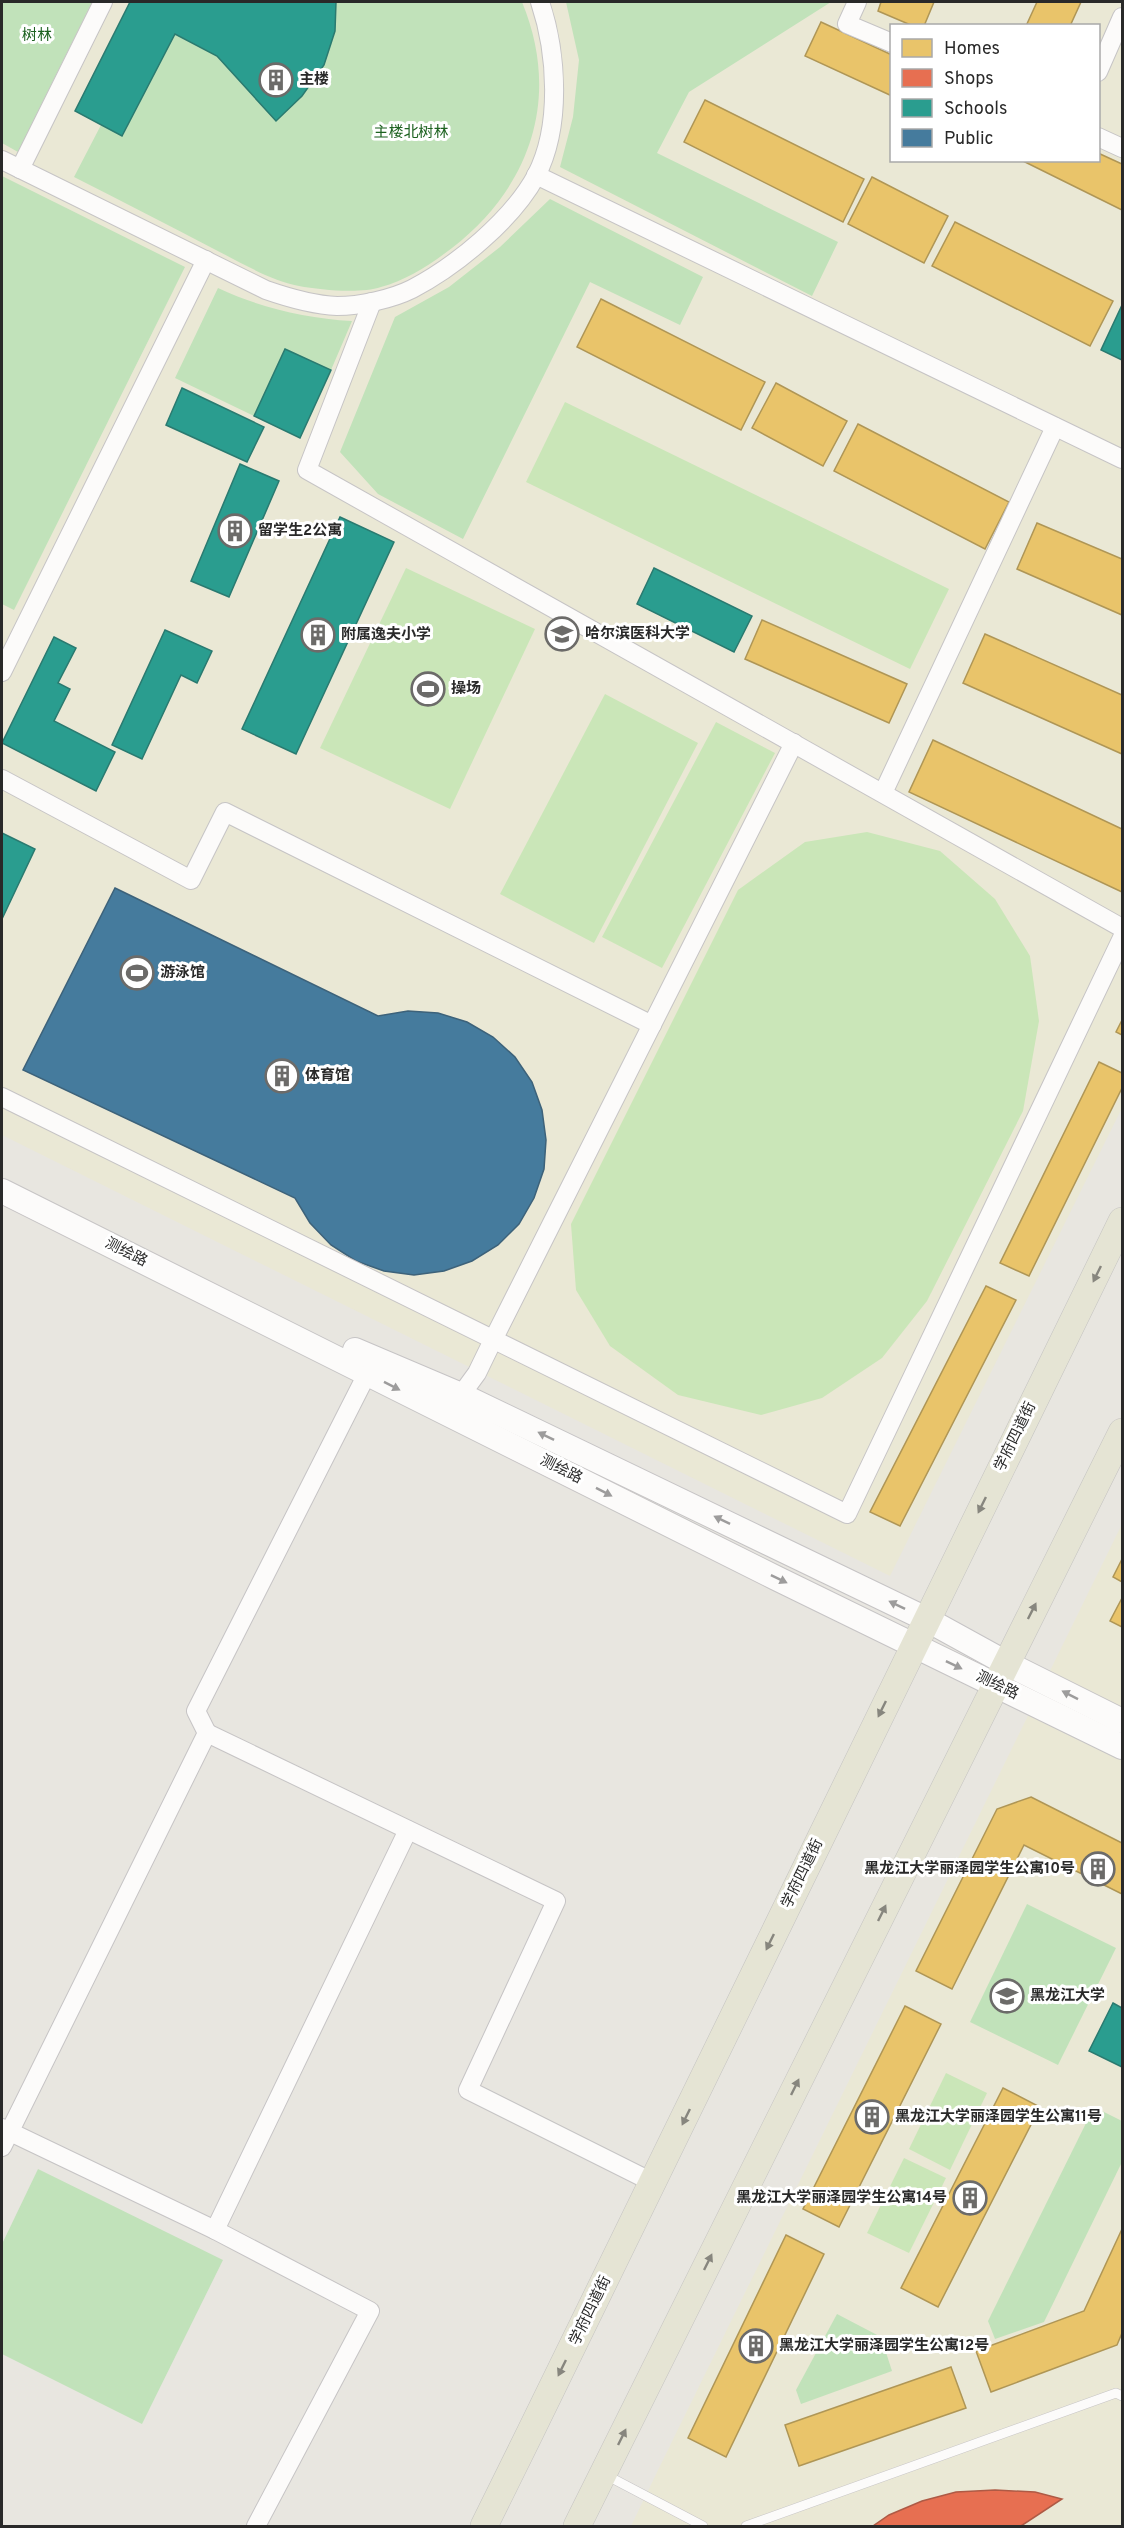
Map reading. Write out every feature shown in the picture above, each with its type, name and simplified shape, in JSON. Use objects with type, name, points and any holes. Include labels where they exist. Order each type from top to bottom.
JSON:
[{"type":"main road","name":"测绘路","points":[[2,1177],[913,1645],[1000,1674],[1122,1721]]},
{"type":"main road","name":"测绘路","points":[[2,1191],[371,1366],[461,1395],[926,1619],[1000,1674],[1122,1747]]},
{"type":"main road","name":"学府四道街","points":[[484,2526],[654,2183],[913,1645],[1122,1221]]},
{"type":"main road","points":[[579,2526],[603,2473],[1122,1432]]},
{"type":"street","points":[[20,169],[103,2]]},
{"type":"street","points":[[2,160],[266,290],[303,302],[339,306],[372,302],[410,290],[448,267],[499,222],[536,175],[550,132],[555,81],[548,25],[540,2]]},
{"type":"street","points":[[857,2],[848,24],[890,43]]},
{"type":"street","points":[[1100,67],[1122,17]]},
{"type":"street","points":[[1100,138],[1122,148]]},
{"type":"street","points":[[536,175],[1055,427],[1120,452]]},
{"type":"street","points":[[2,672],[206,260]]},
{"type":"street","points":[[372,302],[306,470],[1122,928]]},
{"type":"street","points":[[883,793],[1055,427]]},
{"type":"street","points":[[461,1395],[477,1372],[794,743]]},
{"type":"street","points":[[2,779],[191,880],[225,812],[652,1025]]},
{"type":"street","points":[[2,1097],[847,1514],[1122,938]]},
{"type":"street","points":[[371,1366],[196,1711],[207,1733],[556,1901],[468,2090],[654,2183]]},
{"type":"street","points":[[207,1733],[4,2136],[215,2230],[370,2311],[256,2526]]},
{"type":"street","points":[[215,2230],[408,1830]]},
{"type":"lane","points":[[746,2526],[1116,2393],[1122,2396]]},
{"type":"lane","points":[[603,2473],[702,2526]]},
{"type":"shaded area","name":"哈尔滨医科大学","points":[[2,2],[1122,2],[1122,1108],[890,1576],[2,1135]]},
{"type":"shaded area","name":"黑龙江大学","points":[[1122,1524],[1122,2526],[631,2526],[659,2468]]},
{"type":"green space","name":"树林","points":[[2,2],[92,2],[18,152],[2,143]]},
{"type":"green space","name":"主楼北树林","points":[[336,2],[522,2],[533,37],[539,71],[538,105],[532,137],[520,168],[502,197],[480,223],[436,260],[400,280],[372,289],[340,291],[299,286],[277,280],[255,270],[74,177],[101,125],[123,135],[175,34],[217,56],[276,120],[302,94],[321,68],[332,40]]},
{"type":"green space","points":[[566,2],[831,2],[689,92],[657,153],[838,242],[812,296],[560,167],[573,117],[579,60]]},
{"type":"green space","points":[[2,176],[185,267],[14,610],[2,604]]},
{"type":"green space","points":[[550,199],[703,277],[680,325],[590,282],[463,539],[378,494],[340,452],[395,317],[449,287],[500,247]]},
{"type":"green space","points":[[218,288],[284,311],[352,321],[331,370],[285,349],[254,416],[175,378]]},
{"type":"green space","points":[[565,402],[949,589],[910,669],[526,482]]},
{"type":"green space","name":"操场","points":[[406,568],[535,629],[450,809],[320,748]]},
{"type":"green space","points":[[605,694],[698,743],[594,943],[500,894]]},
{"type":"green space","points":[[716,722],[775,753],[662,968],[602,937]]},
{"type":"green space","points":[[867,832],[940,851],[995,899],[1030,956],[1039,1021],[1023,1111],[927,1301],[882,1358],[822,1398],[761,1415],[678,1395],[610,1346],[576,1290],[571,1224],[738,890],[805,842]]},
{"type":"green space","points":[[1027,1904],[1116,1948],[1058,2065],[970,2022]]},
{"type":"green space","points":[[946,2073],[987,2093],[950,2170],[909,2149]]},
{"type":"green space","points":[[1094,2107],[1122,2121],[1122,2162],[1044,2322],[995,2339],[988,2321]]},
{"type":"green space","points":[[904,2158],[946,2178],[909,2253],[867,2233]]},
{"type":"green space","points":[[38,2169],[223,2260],[142,2424],[2,2354],[2,2244]]},
{"type":"green space","points":[[837,2314],[881,2337],[892,2371],[801,2404],[796,2390]]},
{"type":"building: Homes","points":[[881,2],[934,2],[925,24],[908,24],[878,11]]},
{"type":"building: Homes","points":[[1037,2],[1081,2],[1071,24],[1027,24]]},
{"type":"building: Homes","points":[[821,22],[890,54],[890,95],[805,56]]},
{"type":"building: Homes","points":[[705,100],[864,179],[843,222],[684,142]]},
{"type":"building: Homes","points":[[1100,154],[1122,164],[1122,210],[1025,162],[1100,162]]},
{"type":"building: Homes","points":[[872,177],[948,216],[924,263],[848,224]]},
{"type":"building: Homes","points":[[955,222],[1113,301],[1090,346],[932,266]]},
{"type":"building: Homes","points":[[601,299],[765,382],[741,430],[577,347]]},
{"type":"building: Homes","points":[[776,383],[847,421],[823,466],[752,428]]},
{"type":"building: Homes","points":[[858,424],[1009,502],[985,549],[834,471]]},
{"type":"building: Homes","points":[[1037,523],[1122,559],[1122,615],[1017,569]]},
{"type":"building: Homes","points":[[762,620],[907,684],[889,723],[745,659]]},
{"type":"building: Homes","points":[[985,634],[1122,695],[1122,754],[963,683]]},
{"type":"building: Homes","points":[[933,740],[1122,829],[1122,892],[909,792]]},
{"type":"building: Homes","points":[[1122,1020],[1122,1035],[1116,1032]]},
{"type":"building: Homes","points":[[1099,1062],[1122,1073],[1122,1088],[1029,1276],[1000,1263]]},
{"type":"building: Homes","points":[[986,1286],[1016,1300],[900,1526],[870,1512]]},
{"type":"building: Homes","points":[[1122,1559],[1122,1582],[1113,1577]]},
{"type":"building: Homes","points":[[1122,1598],[1122,1627],[1110,1621]]},
{"type":"building: Homes","name":"黑龙江大学丽泽园学生公寓10号","points":[[1031,1797],[1122,1843],[1122,1894],[1024,1845],[952,1989],[916,1971],[997,1809]]},
{"type":"building: Homes","name":"黑龙江大学丽泽园学生公寓11号","points":[[905,2006],[941,2024],[839,2227],[803,2209]]},
{"type":"building: Homes","name":"黑龙江大学丽泽园学生公寓14号","points":[[1003,2088],[1040,2107],[938,2307],[901,2288]]},
{"type":"building: Homes","points":[[1122,2229],[1122,2333],[1117,2345],[991,2392],[976,2351],[1084,2311]]},
{"type":"building: Homes","name":"黑龙江大学丽泽园学生公寓12号","points":[[786,2235],[824,2254],[726,2457],[688,2438]]},
{"type":"building: Homes","points":[[951,2367],[966,2408],[799,2466],[785,2425]]},
{"type":"building: Shops","points":[[995,2490],[1035,2492],[1062,2499],[1021,2526],[873,2526],[889,2515],[922,2501],[956,2492]]},
{"type":"building: Schools","name":"主楼","points":[[130,2],[336,2],[335,31],[324,65],[302,96],[276,121],[217,56],[175,34],[122,136],[75,111]]},
{"type":"building: Schools","points":[[1122,305],[1122,360],[1101,350]]},
{"type":"building: Schools","points":[[285,349],[331,370],[300,438],[254,416]]},
{"type":"building: Schools","points":[[182,388],[264,427],[247,462],[166,425]]},
{"type":"building: Schools","name":"留学生2公寓","points":[[240,464],[279,481],[229,597],[191,581]]},
{"type":"building: Schools","name":"附属逸夫小学","points":[[340,517],[394,542],[296,754],[242,729]]},
{"type":"building: Schools","points":[[654,568],[752,616],[734,652],[637,604]]},
{"type":"building: Schools","points":[[165,630],[212,651],[197,683],[181,675],[142,759],[112,745]]},
{"type":"building: Schools","points":[[54,637],[76,648],[58,683],[70,689],[54,721],[115,752],[96,791],[2,743]]},
{"type":"building: Schools","points":[[2,833],[35,849],[2,919]]},
{"type":"building: Schools","points":[[1113,2003],[1122,2008],[1122,2067],[1089,2051]]},
{"type":"building: Public","name":"体育馆","points":[[115,888],[378,1016],[408,1011],[438,1013],[467,1022],[493,1037],[515,1057],[532,1082],[542,1110],[546,1140],[544,1169],[534,1198],[519,1224],[498,1245],[472,1261],[444,1271],[414,1275],[384,1271],[356,1261],[331,1245],[310,1223],[295,1198],[23,1070]]},
{"type":"place","name":"主楼","points":[[276,80]]},
{"type":"place","name":"留学生2公寓","points":[[235,531]]},
{"type":"place","name":"哈尔滨医科大学","points":[[562,634]]},
{"type":"place","name":"附属逸夫小学","points":[[318,635]]},
{"type":"place","name":"操场","points":[[428,689]]},
{"type":"place","name":"游泳馆","points":[[137,973]]},
{"type":"place","name":"体育馆","points":[[282,1076]]},
{"type":"place","name":"黑龙江大学丽泽园学生公寓10号","points":[[1098,1869]]},
{"type":"place","name":"黑龙江大学","points":[[1007,1996]]},
{"type":"place","name":"黑龙江大学丽泽园学生公寓11号","points":[[872,2117]]},
{"type":"place","name":"黑龙江大学丽泽园学生公寓14号","points":[[970,2198]]},
{"type":"place","name":"黑龙江大学丽泽园学生公寓12号","points":[[756,2346]]}]
